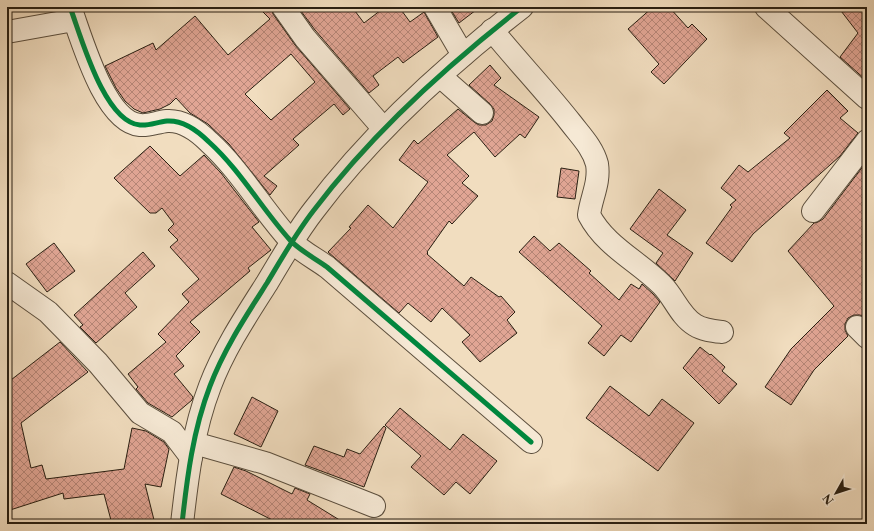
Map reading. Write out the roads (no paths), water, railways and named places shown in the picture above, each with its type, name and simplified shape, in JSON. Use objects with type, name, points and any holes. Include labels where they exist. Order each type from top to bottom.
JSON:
[{"type":"street","points":[[283,7],[305,38],[384,128]]},
{"type":"street","points":[[435,7],[463,55]]},
{"type":"street","points":[[182,524],[192,450],[210,386],[241,324],[291,241],[346,170],[384,128],[463,55],[522,7]]},
{"type":"street","points":[[766,7],[867,98]]},
{"type":"street","points":[[7,32],[72,13],[92,70],[106,98],[124,118],[132,124],[140,125],[167,121],[182,124],[196,131],[226,160],[291,241],[327,267],[531,442]]},
{"type":"street","points":[[492,30],[555,103],[594,154],[597,166],[597,179],[596,190],[589,215],[593,222],[614,246],[662,285],[687,318],[696,325],[707,330],[722,332]]},
{"type":"street","points":[[440,76],[482,113]]},
{"type":"street","points":[[813,211],[867,141]]},
{"type":"street","points":[[7,283],[48,312],[98,363],[140,413],[172,432],[192,450],[265,463],[374,506]]}]
